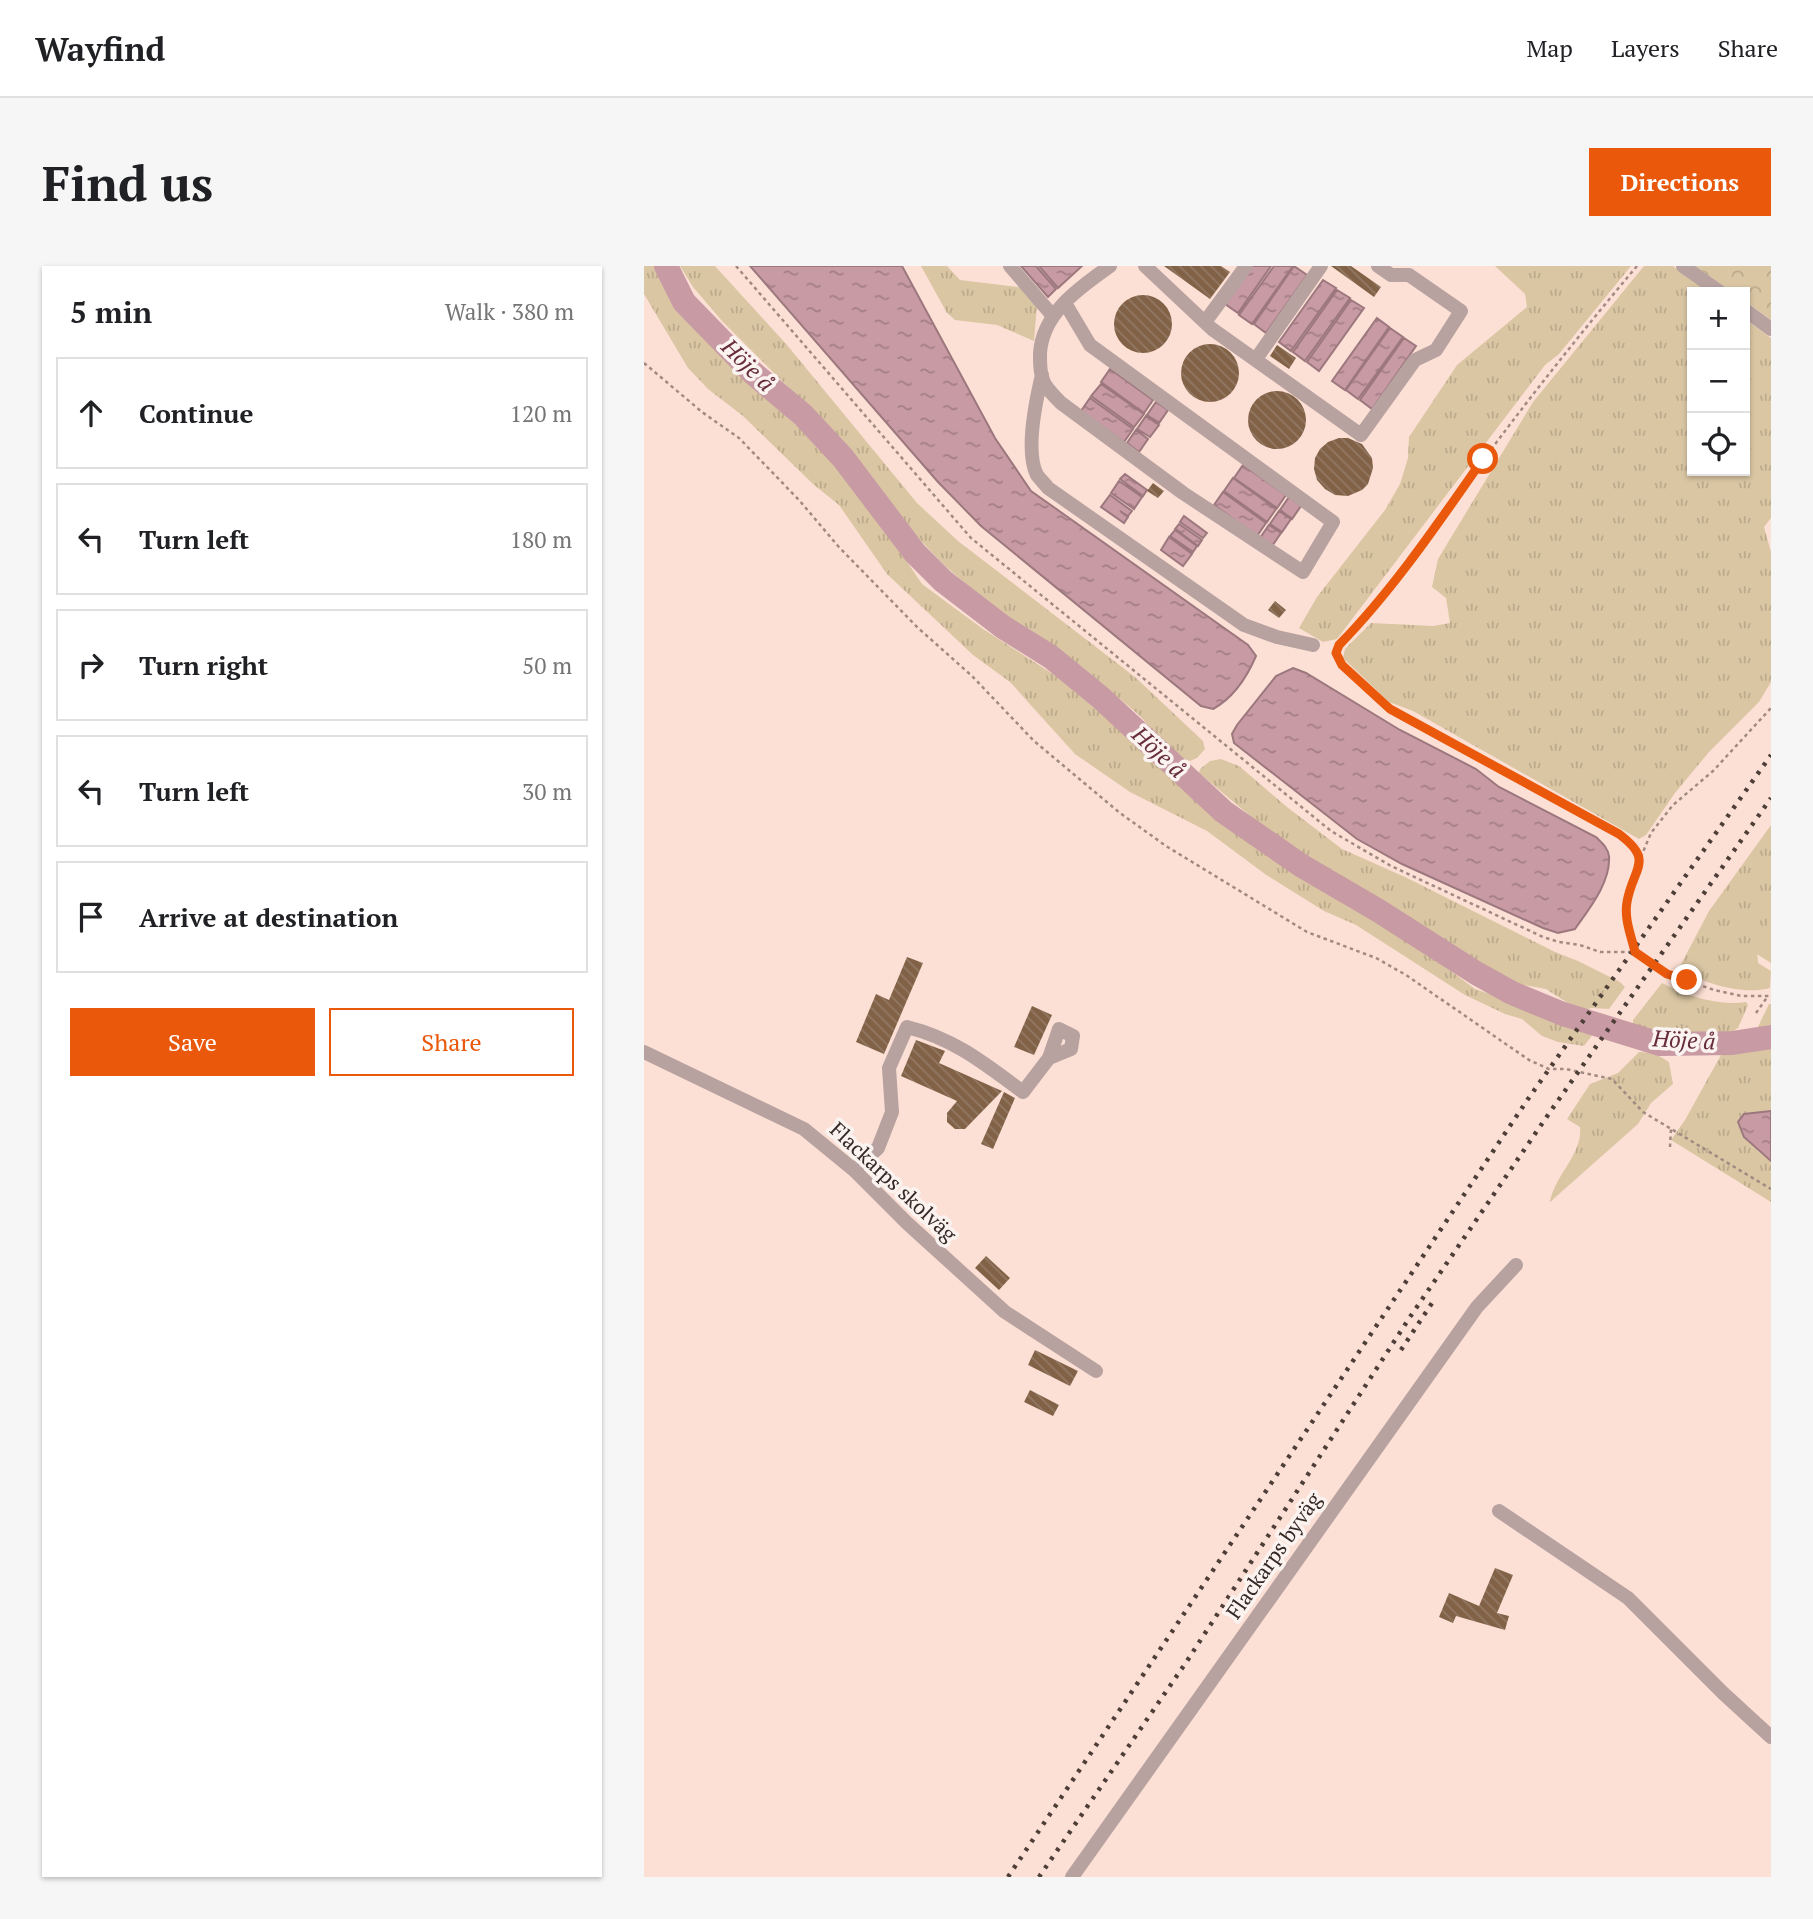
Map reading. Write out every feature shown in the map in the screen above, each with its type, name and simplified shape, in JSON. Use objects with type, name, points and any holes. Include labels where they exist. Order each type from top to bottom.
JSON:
[{"type":"street","points":[[1010,266],[1052,315]]},
{"type":"street","points":[[1065,303],[1090,345],[1333,522],[1303,572],[1183,493],[1071,411],[1046,386],[1040,367],[1041,341],[1052,315],[1065,303],[1110,266]]},
{"type":"street","points":[[1145,266],[1205,322],[1361,435],[1415,360],[1436,351],[1461,311],[1409,275],[1391,275],[1378,266]]},
{"type":"street","points":[[1205,322],[1246,266]]},
{"type":"street","points":[[1256,359],[1321,266]]},
{"type":"street","points":[[1683,266],[1713,287]]},
{"type":"street","points":[[1750,314],[1771,329]]},
{"type":"street","points":[[1042,375],[1037,396],[1033,461],[1037,475],[1048,488],[1244,625],[1277,637],[1313,645]]},
{"type":"street","points":[[853,1170],[878,1148],[892,1112],[889,1068],[908,1027],[933,1034],[975,1056],[1023,1092],[1049,1058]]},
{"type":"street","name":"Flackarps skolväg","points":[[644,1052],[804,1129],[853,1170],[906,1223],[1005,1312],[1096,1371]]},
{"type":"street","name":"Flackarps byväg","points":[[1072,1877],[1477,1307],[1516,1265]]},
{"type":"street","points":[[1499,1511],[1628,1598],[1771,1737]]},
{"type":"path","points":[[736,266],[971,538],[1331,831],[1391,866],[1543,937],[1600,952],[1635,952],[1667,974],[1714,990],[1742,996],[1770,996]]},
{"type":"path","points":[[1637,266],[1576,339],[1376,602],[1339,645],[1336,653],[1342,665],[1390,709],[1619,834],[1636,846],[1640,859]]},
{"type":"path","points":[[644,363],[702,412],[739,438],[917,628],[972,676],[1034,741],[1119,813],[1307,932],[1376,958],[1406,975],[1529,1060],[1549,1069],[1566,1069],[1612,1079],[1643,1112],[1771,1189]]},
{"type":"path","points":[[1635,952],[1626,918],[1628,901],[1651,832],[1673,805],[1713,771],[1771,708]]},
{"type":"path","points":[[1756,1013],[1770,996]]},
{"type":"path","points":[[1670,1147],[1671,1128]]},
{"type":"green space","points":[[644,266],[656,266],[666,292],[675,306],[749,383],[834,459],[859,490],[922,584],[983,629],[1084,694],[1157,764],[1259,848],[1350,908],[1402,934],[1475,989],[1596,1030],[1584,1046],[1558,1042],[1542,1036],[1522,1019],[1465,995],[1356,925],[1324,911],[1265,874],[1207,831],[1130,792],[1075,754],[1010,682],[973,655],[887,574],[839,505],[813,484],[743,416],[708,389],[688,368],[644,294]]},
{"type":"green space","points":[[680,266],[715,266],[787,345],[917,503],[958,541],[1135,677],[1203,741],[1205,749],[1197,758],[1190,761],[1175,755],[1139,715],[1082,667],[993,607],[945,566],[897,516],[850,449],[722,321],[693,287]]},
{"type":"green space","points":[[921,266],[947,266],[960,280],[1019,287],[1037,306],[1034,341],[997,325],[955,320],[947,313]]},
{"type":"green space","points":[[1495,266],[1631,266],[1559,354],[1545,365],[1337,639],[1323,642],[1299,628],[1317,597],[1385,510],[1400,484],[1408,458],[1409,437],[1457,365],[1527,307],[1525,294]]},
{"type":"green space","points":[[1644,266],[1673,266],[1701,287],[1687,287],[1687,476],[1750,476],[1750,323],[1771,338],[1771,518],[1764,527],[1771,552],[1771,682],[1759,702],[1709,752],[1675,793],[1646,835],[1639,839],[1413,711],[1389,702],[1343,658],[1345,649],[1371,623],[1433,626],[1450,623],[1446,598],[1432,587],[1438,559],[1533,402]]},
{"type":"green space","points":[[1695,266],[1771,266],[1771,320],[1750,305],[1750,287],[1725,287]]},
{"type":"green space","points":[[1221,759],[1239,766],[1342,849],[1578,961],[1625,987],[1609,1009],[1592,1008],[1580,1011],[1546,989],[1513,983],[1480,967],[1443,939],[1327,872],[1267,830],[1199,773],[1210,761]]},
{"type":"green space","points":[[1771,825],[1771,924],[1757,949],[1758,963],[1771,971],[1770,988],[1735,989],[1678,970],[1709,911]]},
{"type":"green space","points":[[1771,919],[1771,963],[1752,951]]},
{"type":"green space","points":[[1662,983],[1702,999],[1724,1003],[1746,1002],[1748,1005],[1738,1028],[1726,1036],[1640,1032],[1633,1027],[1633,1020]]},
{"type":"green space","points":[[1769,1004],[1771,1029],[1757,1029]]},
{"type":"green space","points":[[1771,1042],[1771,1111],[1744,1114],[1758,1151],[1771,1161],[1771,1202],[1671,1140],[1721,1055]]},
{"type":"green space","points":[[1639,1052],[1654,1053],[1669,1062],[1673,1084],[1651,1103],[1638,1124],[1550,1202],[1580,1137],[1580,1127],[1567,1119],[1590,1084],[1618,1073]]},
{"type":"water","points":[[750,266],[902,266],[995,438],[1031,491],[1248,645],[1256,656],[1233,693],[1213,709],[1201,706],[981,526],[938,482]]},
{"type":"water","points":[[1021,266],[1036,266],[1056,289],[1048,297]]},
{"type":"water","points":[[1039,266],[1082,266],[1058,288]]},
{"type":"water","points":[[1252,266],[1271,266],[1238,313],[1225,304]]},
{"type":"water","points":[[1274,266],[1293,266],[1252,324],[1239,315]]},
{"type":"water","points":[[1294,266],[1307,275],[1266,333],[1254,324]]},
{"type":"water","points":[[1323,280],[1336,288],[1291,351],[1279,342]]},
{"type":"water","points":[[1337,290],[1350,298],[1305,361],[1293,352]]},
{"type":"water","points":[[1351,300],[1364,308],[1319,371],[1307,362]]},
{"type":"water","points":[[1377,318],[1389,327],[1345,390],[1332,381]]},
{"type":"water","points":[[1390,328],[1403,337],[1358,399],[1346,390]]},
{"type":"water","points":[[1404,338],[1416,346],[1372,409],[1360,400]]},
{"type":"water","points":[[1110,369],[1153,400],[1144,413],[1101,382]]},
{"type":"water","points":[[1101,384],[1144,414],[1134,427],[1091,396]]},
{"type":"water","points":[[1090,398],[1133,429],[1124,442],[1081,411]]},
{"type":"water","points":[[1156,402],[1168,410],[1159,423],[1147,415]]},
{"type":"water","points":[[1146,416],[1159,425],[1150,437],[1137,429]]},
{"type":"water","points":[[1136,430],[1148,439],[1139,452],[1127,443]]},
{"type":"water","points":[[1243,465],[1286,495],[1277,508],[1234,478]]},
{"type":"water","points":[[1125,474],[1147,490],[1143,496],[1120,479]]},
{"type":"water","points":[[1233,478],[1276,509],[1267,522],[1224,491]]},
{"type":"water","points":[[1119,481],[1142,497],[1134,509],[1111,493]]},
{"type":"water","points":[[1223,492],[1266,523],[1257,536],[1214,505]]},
{"type":"water","points":[[1110,495],[1132,511],[1128,516],[1120,511],[1128,517],[1124,523],[1101,507]]},
{"type":"water","points":[[1289,497],[1301,506],[1292,519],[1280,510]]},
{"type":"water","points":[[1279,511],[1291,519],[1282,532],[1270,524]]},
{"type":"water","points":[[1184,516],[1207,533],[1203,538],[1180,522]]},
{"type":"water","points":[[1179,524],[1202,540],[1198,546],[1175,529]]},
{"type":"water","points":[[1269,525],[1281,533],[1272,546],[1260,538]]},
{"type":"water","points":[[1175,530],[1197,546],[1193,552],[1170,536]]},
{"type":"water","points":[[1169,537],[1192,554],[1183,566],[1161,550]]},
{"type":"water","points":[[1293,668],[1306,673],[1400,730],[1476,769],[1499,787],[1596,837],[1608,853],[1609,866],[1598,895],[1575,929],[1558,933],[1543,928],[1402,864],[1357,839],[1234,743],[1232,734],[1237,725],[1276,676]]},
{"type":"water","points":[[1771,1111],[1771,1161],[1744,1137],[1738,1122],[1744,1114]]},
{"type":"building","points":[[1164,266],[1221,266],[1230,272],[1210,299]]},
{"type":"building","points":[[1331,266],[1351,266],[1381,287],[1374,297]]},
{"type":"building","points":[[1137,295],[1149,295],[1164,303],[1172,318],[1172,330],[1164,345],[1149,353],[1137,353],[1122,345],[1114,330],[1114,318],[1122,303]]},
{"type":"building","points":[[1210,344],[1231,352],[1239,373],[1231,394],[1210,402],[1189,394],[1181,373],[1189,352]]},
{"type":"building","points":[[1277,345],[1296,358],[1289,369],[1270,356]]},
{"type":"building","points":[[1277,391],[1288,393],[1301,404],[1306,420],[1304,431],[1293,444],[1277,449],[1266,447],[1253,436],[1248,420],[1250,409],[1261,396]]},
{"type":"building","points":[[1339,438],[1348,438],[1362,444],[1372,458],[1373,468],[1368,484],[1348,496],[1335,495],[1325,489],[1317,480],[1314,469],[1315,458],[1320,449]]},
{"type":"building","points":[[1153,483],[1164,491],[1158,498],[1147,491]]},
{"type":"building","points":[[1275,601],[1286,610],[1279,618],[1268,610]]},
{"type":"building","points":[[907,957],[923,963],[884,1054],[856,1042],[876,994],[889,1000]]},
{"type":"building","points":[[1032,1006],[1052,1015],[1034,1055],[1014,1047]]},
{"type":"building","points":[[916,1040],[945,1051],[939,1063],[1002,1091],[965,1129],[955,1129],[947,1122],[947,1113],[957,1101],[901,1076]]},
{"type":"building","points":[[1004,1092],[1015,1098],[993,1149],[981,1144]]},
{"type":"building","points":[[986,1256],[1010,1278],[999,1290],[975,1268]]},
{"type":"building","points":[[1035,1350],[1078,1371],[1070,1386],[1028,1365]]},
{"type":"building","points":[[1030,1390],[1059,1405],[1053,1416],[1024,1402]]},
{"type":"building","points":[[1495,1568],[1513,1575],[1497,1613],[1509,1616],[1505,1630],[1456,1616],[1453,1623],[1439,1617],[1449,1593],[1479,1606]]},
{"type":"waterway","name":"Höje å","points":[[666,266],[684,302],[753,373],[803,415],[843,458],[915,553],[943,581],[1003,627],[1051,657],[1100,697],[1224,812],[1302,866],[1476,973],[1512,993],[1563,1014],[1660,1044],[1732,1043],[1771,1037]]},
{"type":"railway","points":[[1008,1877],[1528,1099],[1771,755]]},
{"type":"railway","points":[[1039,1877],[1187,1661],[1410,1317],[1550,1112],[1771,798]]},
{"type":"railway","points":[[1401,1350],[1432,1303]]},
{"type":"route","points":[[1483,459],[1376,602],[1339,645],[1336,653],[1342,665],[1390,709],[1619,834],[1636,846],[1640,859],[1626,918],[1635,952],[1667,974],[1687,980]]}]
